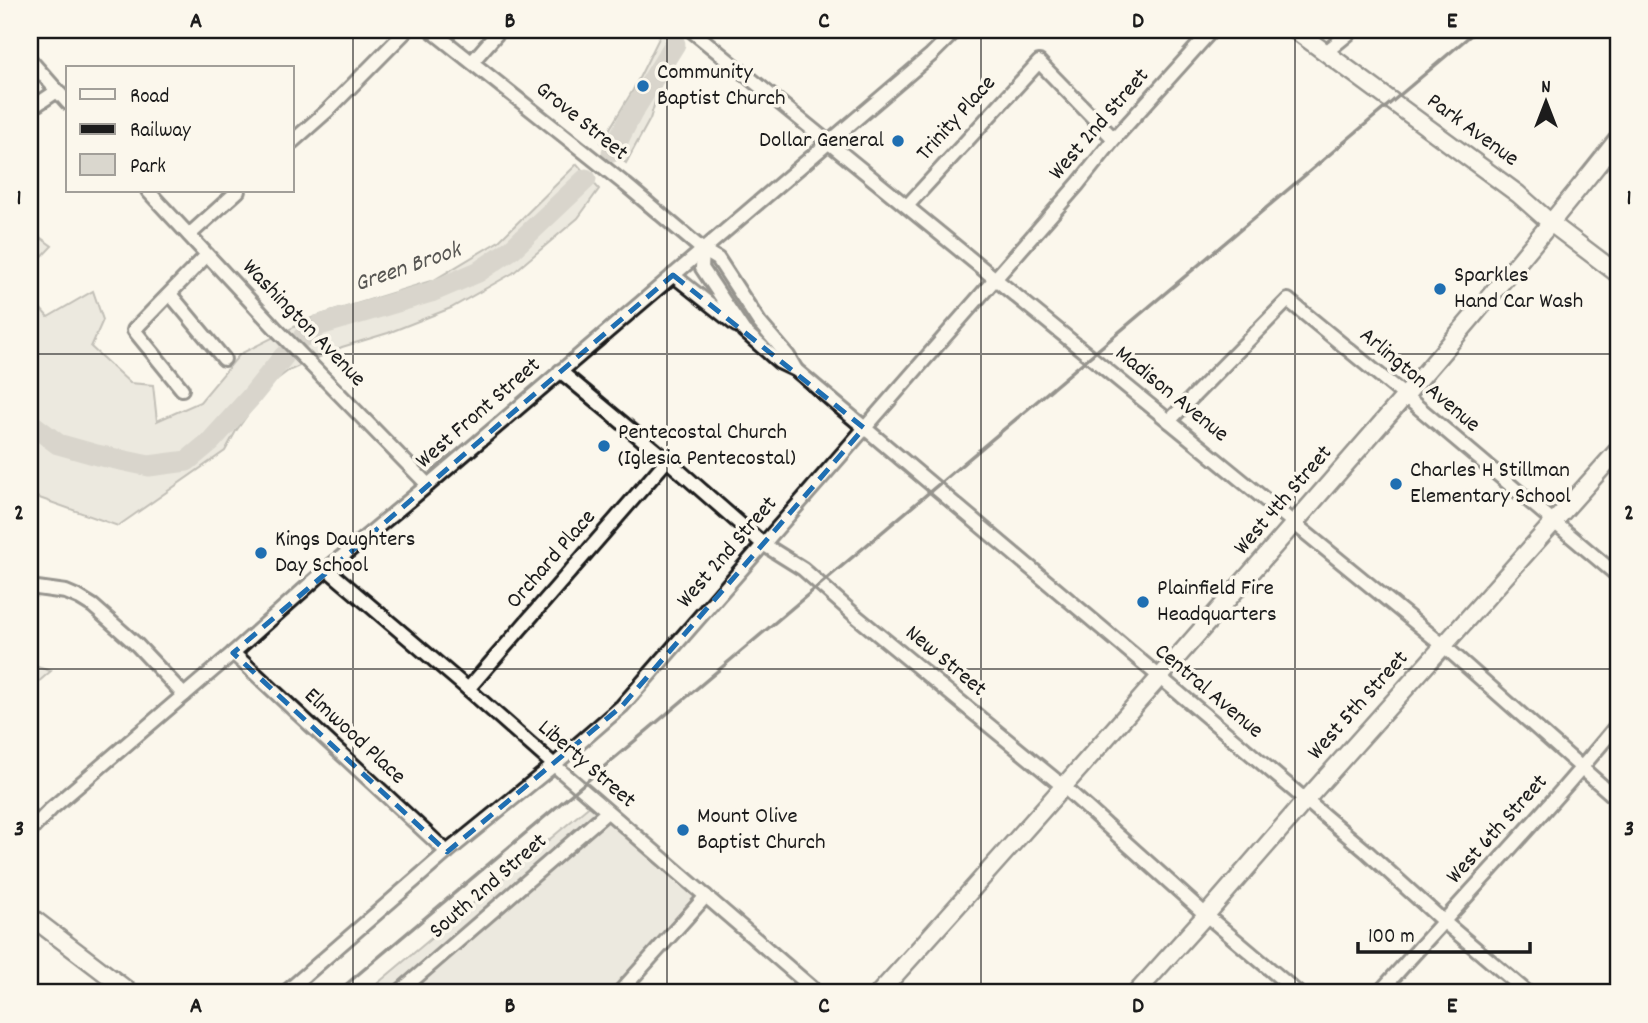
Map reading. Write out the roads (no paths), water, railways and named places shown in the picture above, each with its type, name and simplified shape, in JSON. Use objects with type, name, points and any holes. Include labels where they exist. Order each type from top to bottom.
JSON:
[{"type":"main road","name":"Park Avenue","points":[[1295,30],[1518,194],[1552,224],[1618,274]]},
{"type":"main road","name":"West 4th Street","points":[[879,993],[1063,788],[1405,396],[1552,224],[1618,139]]},
{"type":"main road","name":"West 5th Street","points":[[1136,993],[1618,450]]},
{"type":"main road","points":[[30,916],[131,993]]},
{"type":"street","points":[[294,140],[327,111],[407,30]]},
{"type":"street","name":"Grove Street","points":[[431,30],[617,177],[703,250]]},
{"type":"street","points":[[472,62],[500,30]]},
{"type":"street","name":"West Front Street","points":[[30,831],[51,809],[327,569],[942,46],[956,30]]},
{"type":"street","name":"West 2nd Street","points":[[285,993],[447,852],[622,706],[1114,139],[1212,30]]},
{"type":"street","points":[[1326,52],[1353,30]]},
{"type":"street","name":"Madison Avenue","points":[[694,32],[1444,646],[1618,800]]},
{"type":"street","points":[[30,60],[66,101]]},
{"type":"street","name":"Trinity Place","points":[[907,206],[1039,62],[1114,139]]},
{"type":"street","points":[[30,109],[57,90]]},
{"type":"street","name":"Washington Avenue","points":[[149,192],[277,330],[428,485]]},
{"type":"street","points":[[189,235],[237,192]]},
{"type":"street","name":"Central Avenue","points":[[796,370],[788,356],[759,322],[718,259],[703,250],[702,268],[744,331],[779,362],[796,370],[1366,851],[1528,993]]},
{"type":"street","points":[[182,389],[134,330],[207,255]]},
{"type":"street","points":[[673,275],[744,331]]},
{"type":"street","points":[[170,294],[224,359]]},
{"type":"street","name":"Arlington Avenue","points":[[1169,421],[1288,300],[1618,576]]},
{"type":"street","name":"New Street","points":[[560,371],[763,544],[803,569],[1063,788],[1298,993]]},
{"type":"street","name":"Orchard Place","points":[[468,689],[667,460]]},
{"type":"street","name":"Liberty Street","points":[[327,569],[818,993]]},
{"type":"street","points":[[30,587],[65,592],[93,606],[137,645],[184,695]]},
{"type":"street","name":"Elmwood Place","points":[[233,653],[447,852]]},
{"type":"street","name":"West 6th Street","points":[[1379,993],[1582,768],[1618,724]]},
{"type":"street","name":"South 2nd Street","points":[[398,993],[607,812]]},
{"type":"street","points":[[620,993],[706,896]]},
{"type":"waterway","name":"Green Brook","points":[[612,152],[632,113],[675,44]]},
{"type":"waterway","name":"Green Brook","points":[[303,337],[320,325],[431,292],[478,272],[512,249],[586,179]]},
{"type":"waterway","name":"Green Brook","points":[[30,425],[58,444],[97,455],[149,466],[187,461],[211,441],[284,356]]},
{"type":"railway","points":[[336,993],[1477,30]]},
{"type":"place","name":"Community Baptist Church","points":[[643,86]]},
{"type":"place","name":"Dollar General","points":[[898,141]]},
{"type":"place","name":"Sparkles Hand Car Wash","points":[[1440,289]]},
{"type":"place","name":"Pentecostal Church (Iglesia Pentecostal)","points":[[604,446]]},
{"type":"place","name":"Charles H Stillman Elementary School","points":[[1396,484]]},
{"type":"place","name":"Kings Daughters Day School","points":[[261,553]]},
{"type":"place","name":"Plainfield Fire Headquarters","points":[[1143,602]]},
{"type":"place","name":"Mount Olive Baptist Church","points":[[683,830]]}]
